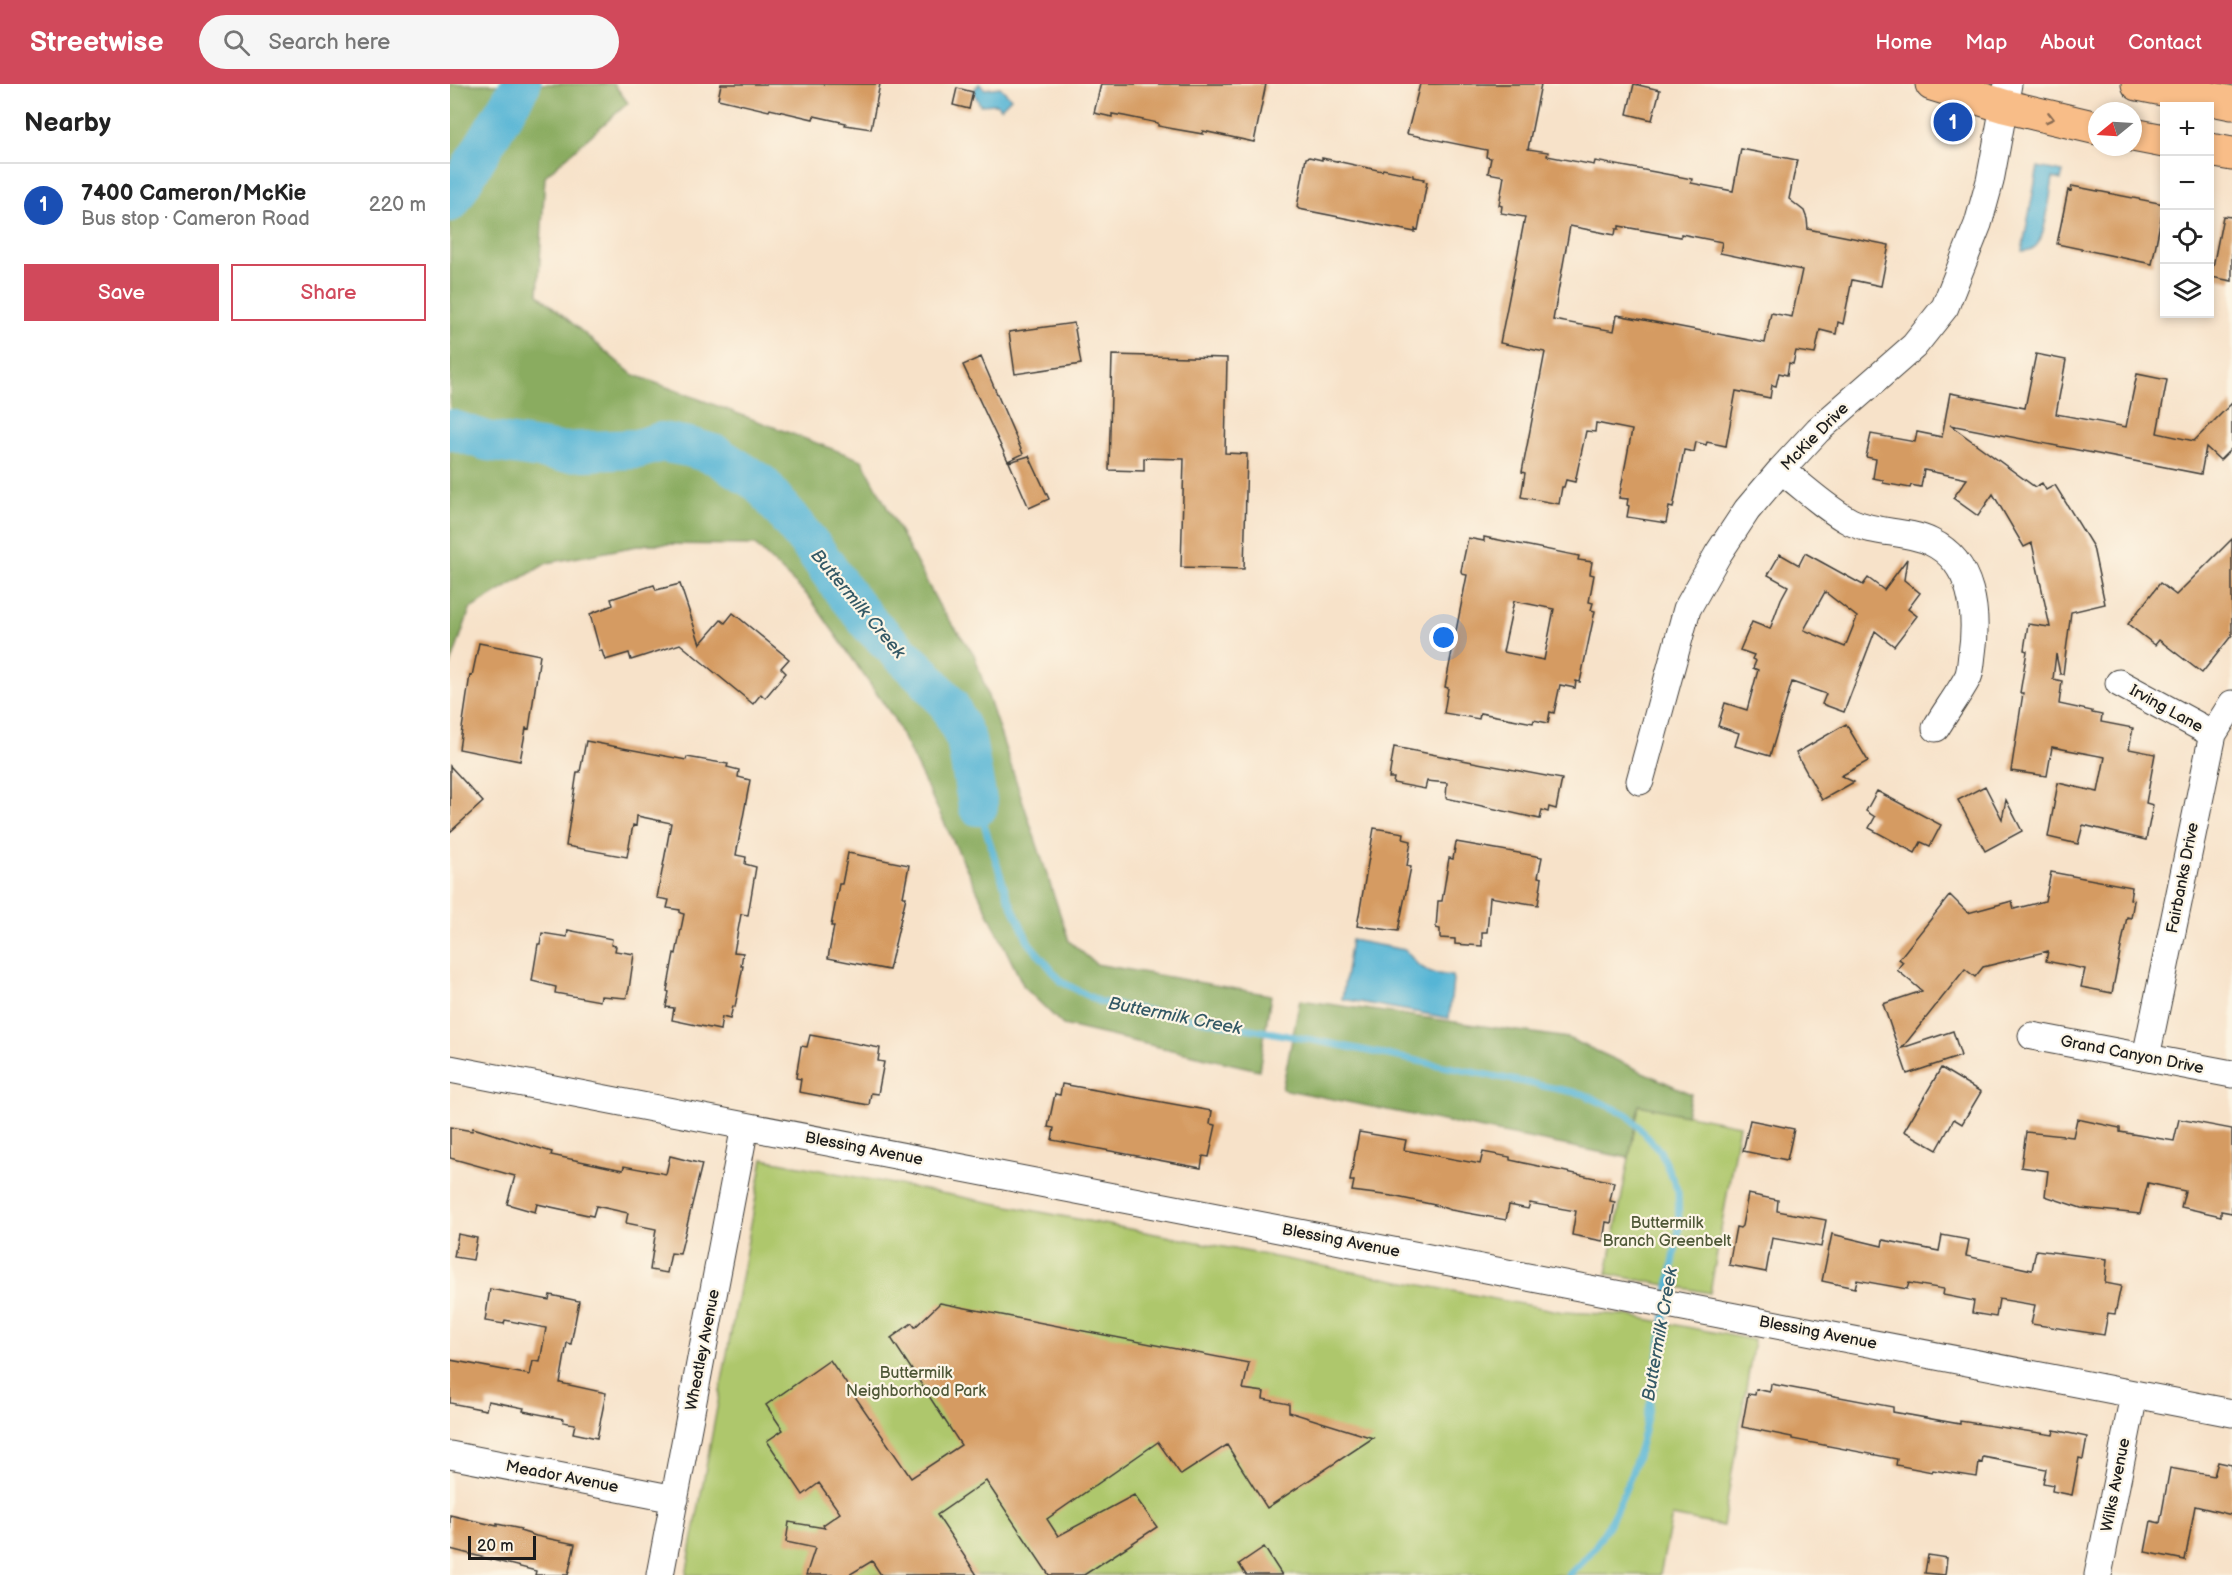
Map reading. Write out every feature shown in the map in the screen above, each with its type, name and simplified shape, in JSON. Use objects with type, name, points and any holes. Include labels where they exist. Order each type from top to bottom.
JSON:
[{"type":"main road","points":[[1932,84],[2006,95],[2088,125]]},
{"type":"main road","points":[[2138,84],[2232,103]]},
{"type":"main road","points":[[2142,137],[2160,140]]},
{"type":"main road","points":[[2214,151],[2232,154]]},
{"type":"street","name":"McKie Drive","points":[[1640,781],[1687,609],[1747,510],[1818,430],[1914,346],[1945,307],[1978,224],[1990,181],[2006,95]]},
{"type":"street","points":[[1781,470],[1840,516],[1867,528],[1930,541],[1946,551],[1958,563],[1970,591],[1975,635],[1969,675],[1936,728]]},
{"type":"street","name":"Irving Lane","points":[[2119,683],[2213,734]]},
{"type":"street","name":"Fairbanks Drive","points":[[2146,1056],[2213,734],[2232,704]]},
{"type":"street","name":"Grand Canyon Drive","points":[[2032,1036],[2232,1074]]},
{"type":"street","name":"Blessing Avenue","points":[[450,1069],[2232,1413]]},
{"type":"street","name":"Wheatley Avenue","points":[[660,1575],[745,1126]]},
{"type":"street","name":"Wilks Avenue","points":[[2098,1575],[2134,1395]]},
{"type":"street","name":"Meador Avenue","points":[[450,1455],[675,1499]]},
{"type":"green space","points":[[450,84],[614,84],[628,103],[545,176],[538,294],[632,374],[862,460],[940,607],[974,654],[1069,941],[1096,964],[1271,995],[1259,1070],[1063,1025],[1024,987],[893,717],[810,598],[755,545],[648,544],[547,563],[470,609],[450,667]]},
{"type":"green space","points":[[1300,1000],[1568,1038],[1691,1094],[1686,1115],[1639,1105],[1629,1158],[1282,1089]]},
{"type":"green space","name":"Buttermilk Branch Greenbelt","points":[[1639,1105],[1739,1125],[1710,1293],[1607,1274]]},
{"type":"green space","name":"Buttermilk Neighborhood Park","points":[[763,1159],[1563,1312],[1625,1315],[1754,1340],[1723,1526],[1672,1516],[1660,1575],[686,1575]]},
{"type":"water","points":[[979,84],[985,89],[1000,87],[1011,98],[1001,108],[996,104],[980,105],[973,91]]},
{"type":"water","points":[[2038,167],[2063,172],[2061,180],[2053,178],[2045,224],[2039,241],[2033,248],[2022,251]]},
{"type":"water","points":[[1351,940],[1405,950],[1418,965],[1431,973],[1452,976],[1449,1018],[1342,999]]},
{"type":"building","points":[[721,84],[880,84],[871,129],[845,125],[846,123],[814,116],[813,119],[770,109],[769,111],[718,99]]},
{"type":"building","points":[[1101,84],[1266,84],[1254,142],[1203,131],[1203,134],[1158,126],[1158,123],[1124,116],[1112,114],[1112,117],[1094,113]]},
{"type":"building","points":[[1420,84],[1541,84],[1528,149],[1548,152],[1547,156],[1594,165],[1595,161],[1655,172],[1692,179],[1691,183],[1733,191],[1741,149],[1797,160],[1789,199],[1804,211],[1808,229],[1889,245],[1881,286],[1852,280],[1843,324],[1838,322],[1836,334],[1820,330],[1815,354],[1796,351],[1793,364],[1789,363],[1787,375],[1779,373],[1776,386],[1772,385],[1770,398],[1736,391],[1726,446],[1696,442],[1694,452],[1684,450],[1673,508],[1669,507],[1666,523],[1627,517],[1628,499],[1619,498],[1632,430],[1596,423],[1595,432],[1586,431],[1575,482],[1566,480],[1562,487],[1559,504],[1521,497],[1525,473],[1522,472],[1545,352],[1500,343],[1525,217],[1501,213],[1502,206],[1499,205],[1504,176],[1488,173],[1491,158],[1486,157],[1487,150],[1407,134]],"holes":[[[1570,226],[1615,235],[1619,226],[1681,237],[1681,234],[1722,242],[1720,253],[1802,270],[1792,317],[1771,313],[1765,343],[1617,315],[1614,331],[1553,320]]]},
{"type":"building","points":[[1634,84],[1660,90],[1652,120],[1627,114]]},
{"type":"building","points":[[957,88],[973,92],[969,109],[953,105]]},
{"type":"building","points":[[1306,158],[1382,171],[1383,169],[1424,179],[1423,181],[1427,182],[1418,230],[1415,229],[1415,232],[1299,209],[1297,207]]},
{"type":"building","points":[[2072,186],[2160,203],[2160,224],[2152,264],[2057,244],[2068,190],[2071,191]]},
{"type":"building","points":[[2223,216],[2232,217],[2232,281],[2214,278],[2214,262]]},
{"type":"building","points":[[1074,323],[1081,364],[1015,374],[1009,332]]},
{"type":"building","points":[[2036,354],[2066,360],[2056,414],[2126,427],[2137,374],[2167,380],[2157,433],[2194,441],[2232,403],[2232,448],[2220,460],[2206,447],[2201,474],[1950,425],[2035,487],[2042,483],[2046,490],[2055,485],[2093,547],[2105,604],[2071,612],[2063,674],[2060,674],[2056,654],[2053,679],[2062,681],[2059,704],[2102,715],[2101,722],[2133,728],[2129,749],[2155,754],[2146,803],[2153,805],[2146,840],[2083,825],[2078,844],[2048,837],[2058,783],[2098,792],[2105,757],[2052,747],[2047,776],[2011,771],[2023,693],[2020,693],[2027,651],[2024,650],[2028,624],[2050,627],[2032,543],[2024,547],[1993,494],[1978,516],[1953,498],[1967,479],[1924,470],[1921,487],[1911,485],[1910,488],[1883,483],[1883,480],[1873,478],[1876,459],[1866,457],[1871,434],[1915,442],[1917,432],[1942,437],[1950,393],[2025,408]]},
{"type":"building","points":[[1112,355],[1227,358],[1225,453],[1247,454],[1244,569],[1181,567],[1184,459],[1144,458],[1144,471],[1109,470]]},
{"type":"building","points":[[981,357],[1023,454],[1008,461],[963,365]]},
{"type":"building","points":[[1029,456],[1049,499],[1029,508],[1009,462]]},
{"type":"building","points":[[1484,537],[1579,556],[1578,560],[1592,562],[1590,574],[1594,575],[1589,602],[1593,603],[1591,610],[1595,611],[1580,682],[1576,681],[1575,688],[1560,685],[1554,713],[1550,712],[1548,723],[1534,720],[1533,723],[1480,713],[1479,719],[1444,713],[1448,688],[1445,687],[1467,575],[1462,574],[1461,571],[1468,538],[1484,541]],"holes":[[[1514,601],[1554,609],[1544,660],[1503,652]]]},
{"type":"building","points":[[2232,539],[2232,635],[2202,673],[2159,640],[2155,645],[2128,624],[2160,583],[2176,595]]},
{"type":"building","points":[[1805,553],[1863,585],[1868,578],[1884,590],[1907,559],[1904,580],[1920,593],[1908,609],[1917,616],[1894,646],[1875,631],[1844,712],[1822,704],[1826,694],[1792,682],[1770,756],[1735,746],[1739,733],[1718,726],[1725,703],[1747,710],[1758,670],[1753,668],[1756,661],[1752,659],[1754,655],[1740,650],[1752,622],[1770,629],[1788,586],[1768,575],[1780,554],[1799,565]],"holes":[[[1825,592],[1857,617],[1845,647],[1804,630]]]},
{"type":"building","points":[[680,584],[700,644],[721,620],[725,623],[733,613],[789,659],[781,668],[786,673],[765,698],[761,694],[753,704],[680,644],[631,660],[629,653],[605,660],[600,651],[590,614],[613,605],[611,599],[654,585],[656,590]]},
{"type":"building","points":[[479,643],[540,655],[529,729],[526,728],[520,761],[459,749],[470,675],[472,676]]},
{"type":"building","points":[[1846,724],[1868,761],[1841,776],[1854,782],[1822,800],[1796,753]]},
{"type":"building","points":[[586,741],[686,760],[687,757],[728,764],[727,767],[739,770],[738,777],[750,780],[736,855],[746,857],[745,864],[756,867],[748,915],[741,914],[734,952],[743,953],[741,966],[743,966],[735,1007],[733,1006],[730,1019],[722,1017],[720,1030],[672,1020],[674,1008],[666,1007],[674,953],[676,954],[684,914],[680,913],[680,910],[667,908],[669,900],[657,898],[671,823],[637,816],[627,857],[566,846],[577,772],[580,772]]},
{"type":"building","points":[[1394,747],[1562,779],[1556,809],[1549,807],[1548,812],[1542,810],[1540,819],[1446,798],[1447,783],[1427,781],[1425,789],[1393,783],[1394,778],[1389,778]]},
{"type":"building","points":[[450,766],[483,802],[450,832]]},
{"type":"building","points":[[1985,786],[2002,819],[2006,800],[2022,831],[1985,851],[1958,800]]},
{"type":"building","points":[[1877,791],[1941,825],[1930,846],[1921,842],[1915,853],[1869,828],[1875,817],[1866,811]]},
{"type":"building","points":[[1374,828],[1404,833],[1403,839],[1411,841],[1407,866],[1411,867],[1398,931],[1357,926]]},
{"type":"building","points":[[1456,842],[1542,857],[1538,877],[1542,878],[1538,905],[1490,897],[1487,932],[1482,932],[1482,946],[1455,944],[1455,939],[1440,938],[1440,929],[1436,928],[1438,901],[1442,901],[1449,858],[1453,859]]},
{"type":"building","points":[[848,853],[909,865],[903,897],[906,897],[889,970],[828,958],[839,884],[842,884]]},
{"type":"building","points":[[2051,872],[2132,887],[2130,899],[2134,900],[2131,918],[2127,917],[2112,993],[2081,987],[2085,969],[2046,961],[2048,951],[1983,967],[1975,977],[1965,969],[1902,1048],[1953,1031],[1961,1056],[1907,1074],[1883,1004],[1922,991],[1897,970],[1903,962],[1899,959],[1950,895],[1968,913],[2012,901],[2014,909],[2045,901]]},
{"type":"building","points":[[568,930],[612,939],[611,945],[616,946],[615,951],[634,954],[626,998],[601,996],[600,1001],[555,993],[556,987],[532,981],[542,933],[567,937]]},
{"type":"building","points":[[810,1035],[880,1048],[878,1061],[884,1062],[878,1094],[871,1093],[869,1105],[799,1092],[801,1079],[796,1078],[801,1046],[807,1047]]},
{"type":"building","points":[[1941,1068],[1981,1092],[1962,1124],[1954,1119],[1937,1150],[1904,1131]]},
{"type":"building","points":[[1062,1084],[1212,1111],[1210,1124],[1216,1125],[1209,1157],[1203,1156],[1201,1168],[1052,1140],[1054,1128],[1048,1127],[1055,1094],[1060,1095]]},
{"type":"building","points":[[2077,1119],[2120,1128],[2120,1132],[2174,1141],[2179,1119],[2232,1129],[2232,1213],[2221,1211],[2221,1216],[2181,1207],[2185,1191],[2148,1183],[2140,1214],[2081,1208],[2045,1196],[2048,1171],[2021,1167],[2026,1132],[2073,1137]]},
{"type":"building","points":[[1750,1120],[1794,1129],[1787,1160],[1743,1151]]},
{"type":"building","points":[[450,1127],[472,1131],[473,1128],[552,1152],[551,1155],[623,1170],[624,1166],[666,1174],[670,1156],[702,1164],[680,1254],[671,1253],[667,1273],[650,1270],[656,1229],[626,1223],[628,1213],[596,1206],[593,1216],[537,1204],[535,1212],[507,1204],[515,1176],[450,1158]]},
{"type":"building","points":[[1359,1132],[1406,1140],[1404,1150],[1480,1164],[1483,1152],[1614,1182],[1610,1201],[1615,1202],[1611,1223],[1606,1222],[1603,1241],[1572,1235],[1576,1211],[1530,1203],[1528,1209],[1509,1205],[1506,1220],[1392,1196],[1352,1191],[1354,1181],[1350,1181]]},
{"type":"building","points":[[1748,1194],[1778,1200],[1777,1211],[1826,1220],[1821,1247],[1772,1238],[1766,1272],[1729,1265],[1736,1227],[1742,1226]]},
{"type":"building","points":[[458,1234],[477,1238],[473,1260],[454,1257]]},
{"type":"building","points":[[1832,1234],[1882,1246],[1883,1240],[1939,1251],[1942,1235],[1969,1240],[1966,1256],[2032,1270],[2036,1250],[2107,1259],[2105,1283],[2121,1286],[2115,1314],[2108,1313],[2104,1335],[2031,1324],[2035,1305],[1999,1299],[1996,1317],[1972,1313],[1974,1301],[1943,1295],[1944,1289],[1909,1283],[1907,1289],[1857,1280],[1855,1288],[1822,1281]]},
{"type":"building","points":[[490,1289],[549,1300],[550,1295],[579,1301],[571,1344],[567,1343],[560,1383],[606,1393],[597,1438],[573,1433],[575,1424],[563,1422],[564,1419],[523,1411],[524,1408],[488,1401],[486,1410],[450,1403],[450,1360],[530,1375],[533,1361],[540,1362],[546,1328],[505,1320],[504,1324],[485,1321]]},
{"type":"building","points":[[940,1303],[1249,1363],[1243,1389],[1264,1392],[1263,1399],[1289,1404],[1289,1412],[1373,1438],[1267,1508],[1227,1445],[1181,1475],[1158,1442],[1047,1519],[1058,1536],[1134,1495],[1157,1527],[1084,1575],[1049,1575],[986,1481],[937,1515],[977,1575],[881,1575],[872,1561],[849,1575],[806,1575],[815,1548],[786,1542],[789,1522],[825,1528],[823,1525],[840,1513],[819,1483],[803,1495],[767,1441],[783,1430],[766,1405],[830,1360],[911,1478],[961,1445],[891,1338],[912,1323],[915,1327]]},
{"type":"building","points":[[1771,1384],[1893,1407],[1893,1412],[1960,1424],[1960,1421],[2053,1435],[2054,1430],[2087,1437],[2083,1459],[2079,1458],[2072,1495],[2052,1491],[2053,1485],[2043,1483],[2046,1469],[1983,1457],[1982,1463],[1979,1462],[1977,1477],[1933,1470],[1932,1472],[1896,1465],[1897,1459],[1742,1427],[1748,1394],[1755,1395],[1756,1389],[1770,1392]]},
{"type":"building","points":[[2218,1462],[2232,1465],[2232,1515],[2195,1506],[2185,1560],[2145,1552],[2151,1521],[2160,1523],[2170,1468],[2214,1476]]},
{"type":"building","points":[[450,1515],[521,1529],[520,1531],[536,1536],[575,1544],[568,1575],[535,1575],[536,1571],[450,1549]]},
{"type":"building","points":[[1264,1547],[1282,1575],[1246,1575],[1239,1564]]},
{"type":"building","points":[[1928,1555],[1947,1558],[1945,1575],[1925,1573]]},
{"type":"waterway","name":"Buttermilk Creek","points":[[450,202],[521,84]]},
{"type":"waterway","name":"Buttermilk Creek","points":[[450,429],[487,441],[560,452],[637,449],[661,442],[716,455],[761,484],[814,549],[870,624],[924,676],[949,705],[966,740],[978,806]]},
{"type":"waterway","name":"Buttermilk Creek","points":[[978,806],[1007,895],[1029,943],[1062,982],[1100,1002],[1318,1041],[1583,1094],[1628,1115],[1660,1151],[1678,1191],[1679,1229],[1667,1298]]},
{"type":"waterway","name":"Buttermilk Creek","points":[[1569,1575],[1591,1552],[1611,1520],[1635,1463],[1644,1433],[1666,1309]]},
{"type":"place","name":"7400 Cameron/McKie","points":[[1953,122]]}]
